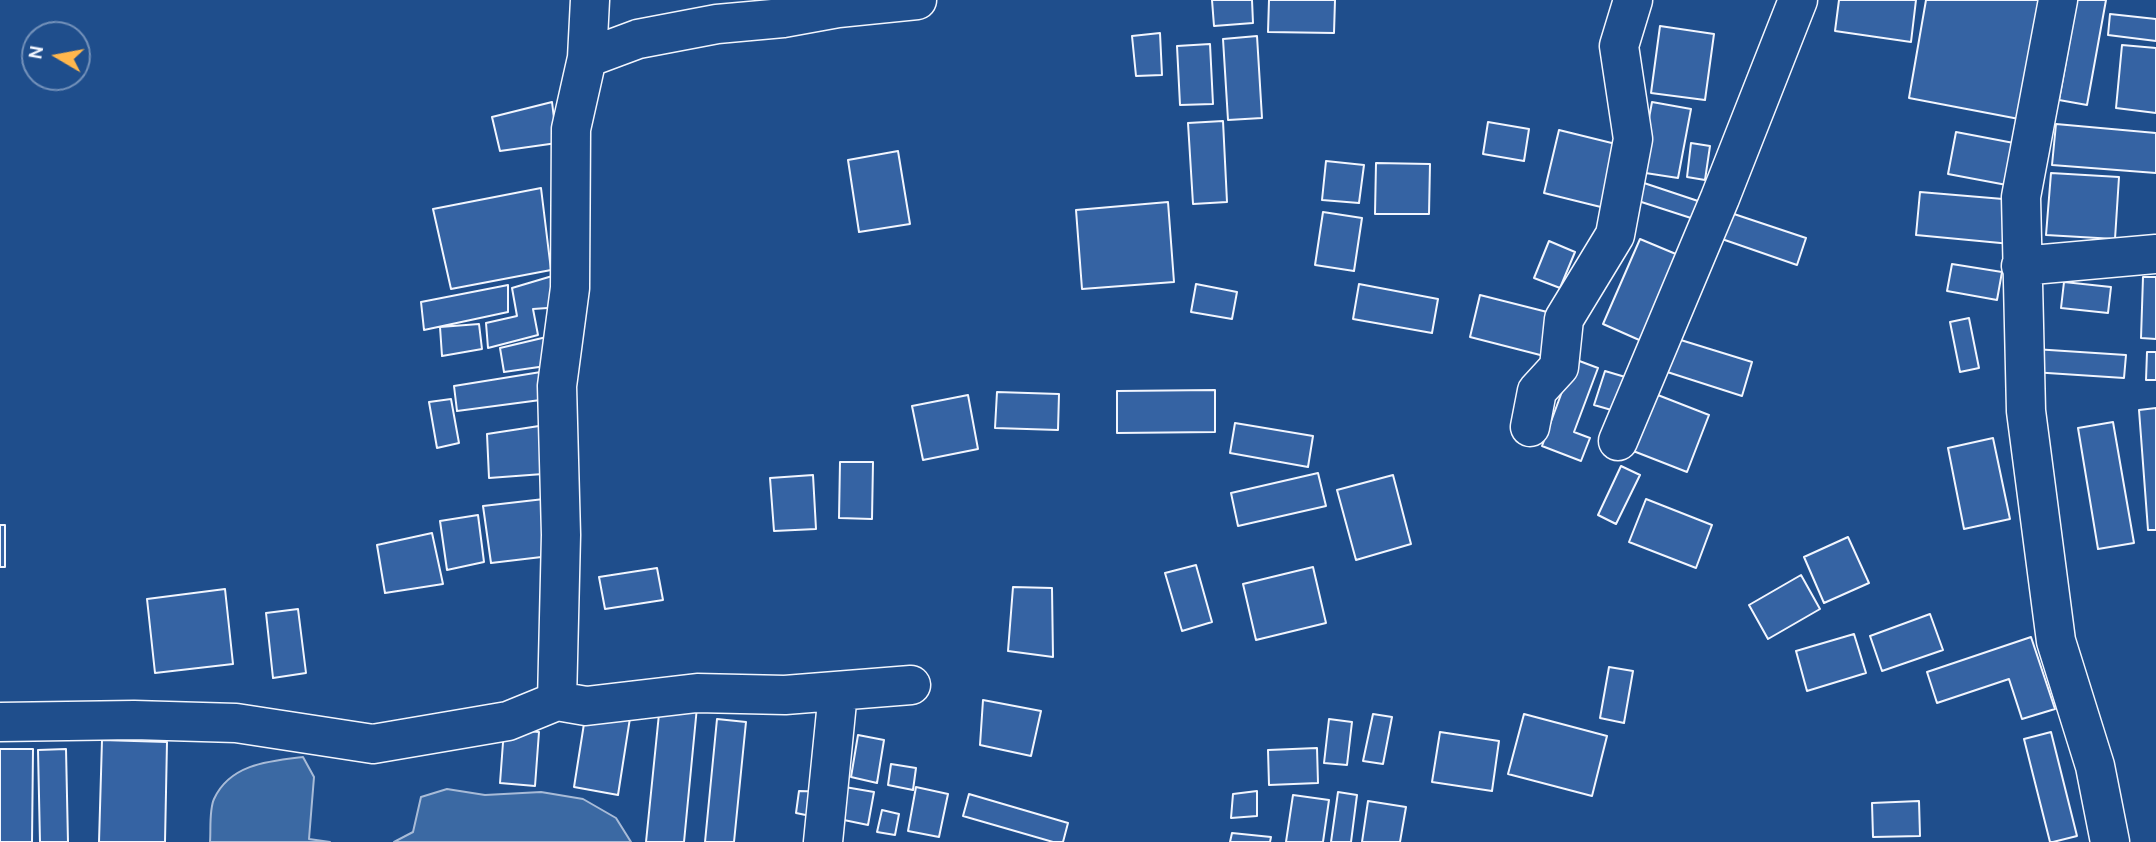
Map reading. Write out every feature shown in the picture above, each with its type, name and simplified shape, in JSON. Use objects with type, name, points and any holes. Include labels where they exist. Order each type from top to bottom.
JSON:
[{"type":"street","points":[[557,701],[561,534],[557,386],[570,288],[571,129],[587,58],[590,0]]},
{"type":"street","points":[[587,58],[638,38],[717,24],[917,0]]},
{"type":"street","points":[[1530,428],[1537,391],[1559,367],[1564,319],[1615,235],[1633,139],[1619,46],[1633,0]]},
{"type":"street","points":[[1618,441],[1704,236],[1798,0]]},
{"type":"street","points":[[2058,0],[2021,197],[2026,411],[2056,641],[2095,766],[2110,842]]},
{"type":"street","points":[[2021,266],[2156,254]]},
{"type":"street","points":[[0,722],[134,720],[236,723],[373,744],[508,721],[557,701],[586,706],[698,693],[767,695],[911,685]]},
{"type":"street","points":[[823,842],[838,692]]},
{"type":"water","points":[[303,757],[314,777],[309,839],[330,842],[210,842],[212,803],[230,778],[252,766]]},
{"type":"water","points":[[447,789],[485,795],[541,792],[583,799],[616,818],[631,842],[394,842],[413,832],[421,797]]},
{"type":"building","points":[[1212,0],[1252,0],[1253,23],[1214,26]]},
{"type":"building","points":[[1269,0],[1335,0],[1334,33],[1268,32]]},
{"type":"building","points":[[1839,0],[1916,0],[1911,42],[1835,31]]},
{"type":"building","points":[[1926,0],[2040,0],[2019,119],[1909,98]]},
{"type":"building","points":[[2077,0],[2106,0],[2087,105],[2059,100]]},
{"type":"building","points":[[2110,14],[2156,19],[2156,41],[2108,35]]},
{"type":"building","points":[[1660,26],[1714,34],[1705,100],[1651,93]]},
{"type":"building","points":[[1160,33],[1162,75],[1136,76],[1132,36]]},
{"type":"building","points":[[1257,36],[1262,118],[1228,120],[1223,39]]},
{"type":"building","points":[[1210,44],[1213,104],[1180,105],[1177,46]]},
{"type":"building","points":[[2122,45],[2156,48],[2156,113],[2116,108]]},
{"type":"building","points":[[552,102],[557,143],[500,151],[492,117]]},
{"type":"building","points":[[1652,102],[1691,109],[1678,178],[1639,172]]},
{"type":"building","points":[[1223,121],[1227,202],[1193,204],[1188,123]]},
{"type":"building","points":[[1488,122],[1529,129],[1524,161],[1483,154]]},
{"type":"building","points":[[2056,124],[2156,133],[2156,173],[2052,165]]},
{"type":"building","points":[[1559,130],[1628,147],[1613,210],[1544,193]]},
{"type":"building","points":[[1956,132],[2019,144],[2012,186],[1948,174]]},
{"type":"building","points":[[1691,143],[1710,146],[1705,180],[1687,177]]},
{"type":"building","points":[[898,151],[910,224],[859,232],[848,160]]},
{"type":"building","points":[[1326,161],[1364,165],[1359,203],[1322,200]]},
{"type":"building","points":[[1376,163],[1430,164],[1429,214],[1375,214]]},
{"type":"building","points":[[2051,173],[2119,177],[2115,239],[2046,235]]},
{"type":"building","points":[[1635,180],[1701,202],[1694,219],[1629,198]]},
{"type":"building","points":[[541,188],[551,270],[451,289],[433,209]]},
{"type":"building","points":[[1920,192],[2015,200],[2011,244],[1916,235]]},
{"type":"building","points":[[1168,202],[1174,282],[1082,289],[1076,210]]},
{"type":"building","points":[[1323,212],[1362,218],[1354,271],[1315,265]]},
{"type":"building","points":[[1728,212],[1806,238],[1797,265],[1719,238]]},
{"type":"building","points":[[1640,239],[1683,257],[1646,343],[1603,324]]},
{"type":"building","points":[[1549,241],[1575,252],[1560,288],[1534,278]]},
{"type":"building","points":[[1952,264],[2002,272],[1997,300],[1947,291]]},
{"type":"building","points":[[559,274],[562,307],[533,309],[538,335],[488,348],[486,323],[517,316],[512,288]]},
{"type":"building","points":[[2143,277],[2156,277],[2156,339],[2141,338]]},
{"type":"building","points":[[2064,282],[2111,287],[2108,313],[2061,308]]},
{"type":"building","points":[[1196,284],[1237,292],[1232,319],[1191,312]]},
{"type":"building","points":[[1359,284],[1438,299],[1432,333],[1353,319]]},
{"type":"building","points":[[508,285],[508,312],[424,330],[421,302]]},
{"type":"building","points":[[1480,295],[1559,315],[1548,357],[1470,337]]},
{"type":"building","points":[[1969,318],[1979,368],[1960,372],[1950,322]]},
{"type":"building","points":[[479,324],[482,349],[442,356],[440,327]]},
{"type":"building","points":[[555,335],[560,364],[504,372],[500,348]]},
{"type":"building","points":[[1671,337],[1752,362],[1742,396],[1661,370]]},
{"type":"building","points":[[2034,349],[2126,355],[2124,378],[2032,372]]},
{"type":"building","points":[[2147,352],[2156,352],[2156,380],[2146,380]]},
{"type":"building","points":[[1574,359],[1598,368],[1574,432],[1590,438],[1581,461],[1542,446]]},
{"type":"building","points":[[547,371],[548,399],[457,411],[454,386]]},
{"type":"building","points":[[1605,371],[1632,379],[1622,413],[1594,405]]},
{"type":"building","points":[[1215,390],[1215,432],[1117,433],[1117,391]]},
{"type":"building","points":[[1645,390],[1709,415],[1687,472],[1623,447]]},
{"type":"building","points":[[997,392],[1059,394],[1058,430],[995,428]]},
{"type":"building","points":[[968,395],[978,449],[923,460],[912,406]]},
{"type":"building","points":[[451,399],[459,443],[437,448],[429,402]]},
{"type":"building","points":[[2156,408],[2156,530],[2148,530],[2139,410]]},
{"type":"building","points":[[2113,422],[2134,543],[2098,549],[2078,428]]},
{"type":"building","points":[[1235,423],[1313,436],[1308,467],[1230,453]]},
{"type":"building","points":[[539,426],[543,474],[489,478],[487,434]]},
{"type":"building","points":[[1993,438],[2010,519],[1964,529],[1948,448]]},
{"type":"building","points":[[840,462],[873,462],[872,519],[839,518]]},
{"type":"building","points":[[1621,466],[1640,475],[1616,524],[1598,515]]},
{"type":"building","points":[[1318,473],[1326,506],[1238,526],[1231,493]]},
{"type":"building","points":[[813,475],[816,529],[774,531],[770,478]]},
{"type":"building","points":[[1393,475],[1411,544],[1356,560],[1337,490]]},
{"type":"building","points":[[544,499],[550,556],[491,563],[483,506]]},
{"type":"building","points":[[1646,499],[1712,525],[1696,568],[1629,542]]},
{"type":"building","points":[[478,515],[484,562],[447,570],[440,521]]},
{"type":"building","points":[[0,525],[5,525],[5,567],[0,567]]},
{"type":"building","points":[[432,533],[443,584],[385,593],[377,545]]},
{"type":"building","points":[[1848,537],[1869,583],[1824,603],[1804,557]]},
{"type":"building","points":[[1196,565],[1212,622],[1182,631],[1165,573]]},
{"type":"building","points":[[1313,567],[1326,623],[1256,640],[1243,584]]},
{"type":"building","points":[[657,568],[663,600],[605,609],[599,577]]},
{"type":"building","points":[[1801,575],[1820,609],[1768,639],[1749,605]]},
{"type":"building","points":[[1013,587],[1052,588],[1053,657],[1008,651]]},
{"type":"building","points":[[225,589],[233,664],[155,673],[147,599]]},
{"type":"building","points":[[298,609],[306,673],[273,678],[266,613]]},
{"type":"building","points":[[1930,614],[1943,650],[1882,671],[1870,636]]},
{"type":"building","points":[[1854,634],[1866,673],[1807,691],[1796,651]]},
{"type":"building","points":[[2031,637],[2055,709],[2022,719],[2009,679],[1937,703],[1927,672]]},
{"type":"building","points":[[1609,667],[1633,671],[1624,723],[1600,718]]},
{"type":"building","points":[[983,700],[1041,711],[1031,756],[980,745]]},
{"type":"building","points":[[660,704],[697,707],[684,842],[646,842]]},
{"type":"building","points":[[586,711],[630,718],[618,795],[574,787]]},
{"type":"building","points":[[1373,714],[1392,717],[1383,764],[1363,761]]},
{"type":"building","points":[[1524,714],[1607,736],[1592,796],[1508,774]]},
{"type":"building","points":[[717,719],[746,722],[734,842],[705,842]]},
{"type":"building","points":[[1329,719],[1352,722],[1347,765],[1324,763]]},
{"type":"building","points":[[504,729],[539,732],[535,786],[500,783]]},
{"type":"building","points":[[1440,732],[1499,741],[1492,791],[1432,782]]},
{"type":"building","points":[[2051,732],[2077,836],[2053,842],[2050,842],[2024,739]]},
{"type":"building","points":[[858,735],[884,740],[877,783],[851,777]]},
{"type":"building","points":[[102,740],[167,742],[165,842],[99,842]]},
{"type":"building","points":[[1317,748],[1318,783],[1269,785],[1268,750]]},
{"type":"building","points":[[0,749],[33,749],[32,842],[0,842]]},
{"type":"building","points":[[66,749],[68,842],[40,842],[38,750]]},
{"type":"building","points":[[891,764],[916,768],[913,790],[888,785]]},
{"type":"building","points":[[845,787],[874,792],[868,825],[839,819]]},
{"type":"building","points":[[916,787],[948,794],[939,837],[908,831]]},
{"type":"building","points":[[799,791],[832,792],[830,820],[796,813]]},
{"type":"building","points":[[1257,791],[1257,816],[1231,818],[1233,794]]},
{"type":"building","points":[[1338,792],[1357,795],[1351,842],[1331,842]]},
{"type":"building","points":[[969,794],[1068,823],[1063,842],[1053,842],[963,816]]},
{"type":"building","points":[[1293,795],[1329,800],[1323,842],[1286,842]]},
{"type":"building","points":[[1368,801],[1406,807],[1400,842],[1362,842]]},
{"type":"building","points":[[1919,801],[1920,836],[1873,837],[1872,803]]},
{"type":"building","points":[[882,810],[899,814],[895,835],[877,832]]},
{"type":"building","points":[[1232,833],[1271,837],[1270,842],[1230,842]]}]
